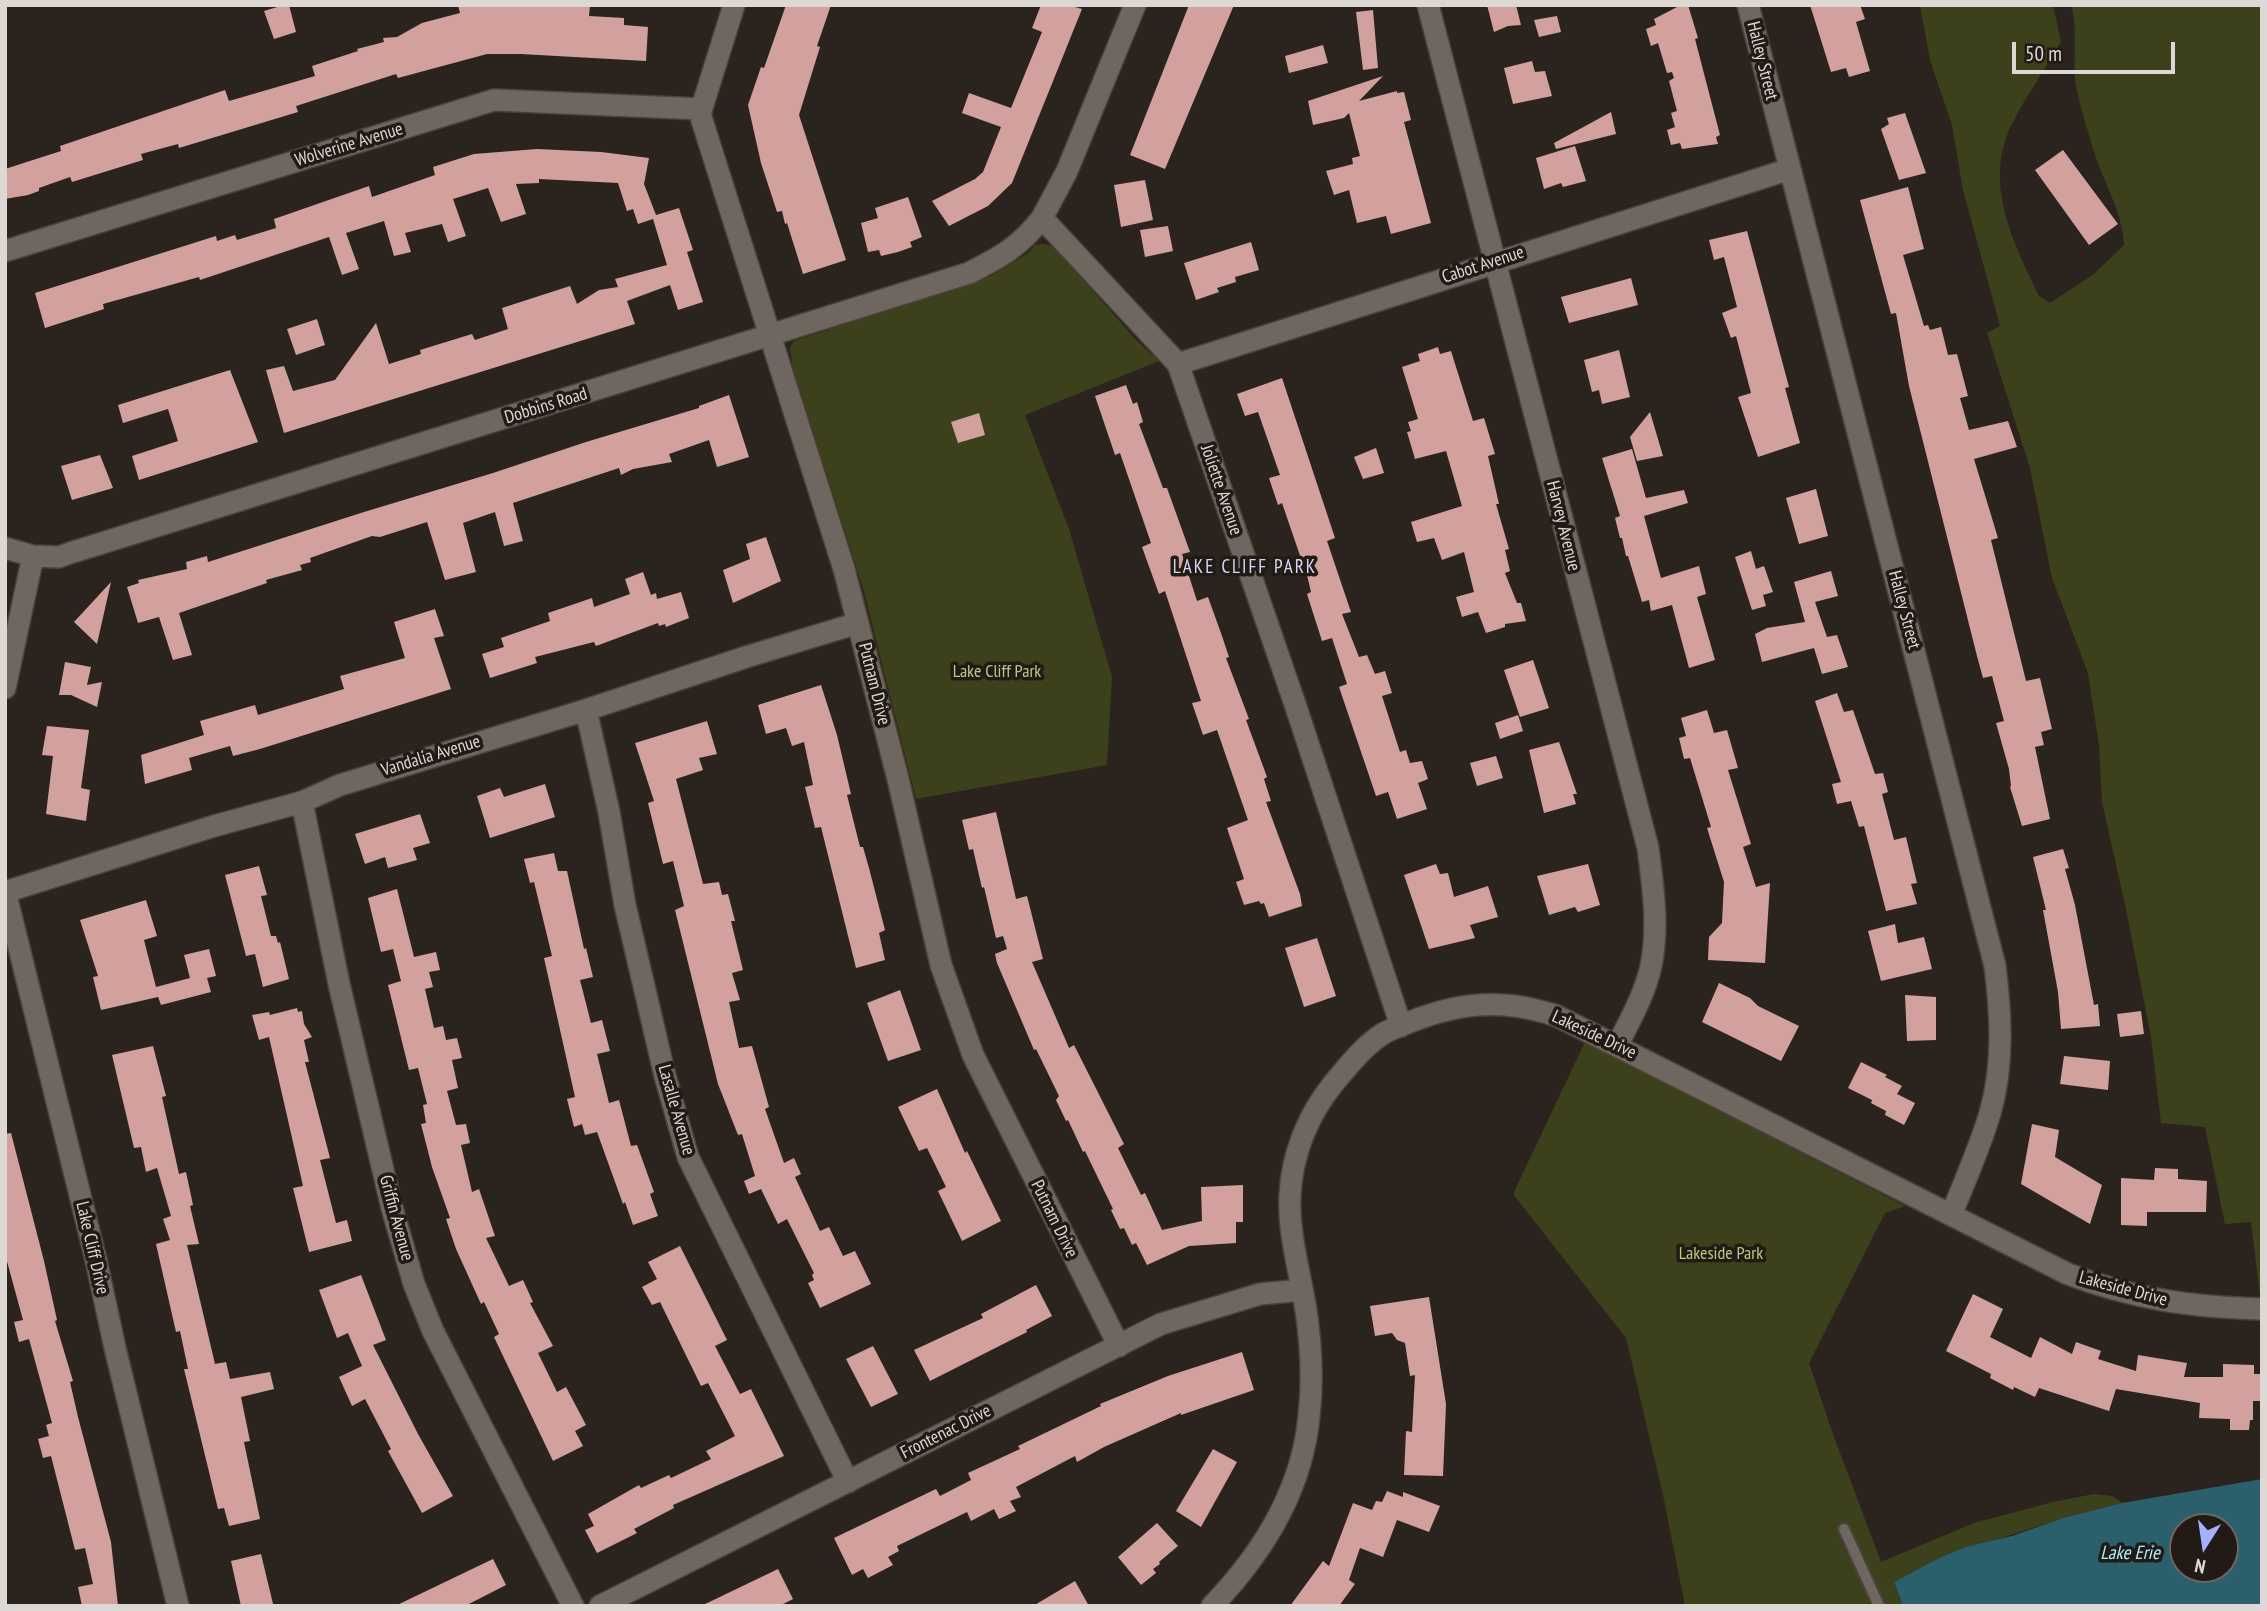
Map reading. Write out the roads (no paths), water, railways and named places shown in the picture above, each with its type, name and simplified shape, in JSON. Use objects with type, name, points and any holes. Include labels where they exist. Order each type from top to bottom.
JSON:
[{"type":"street","name":"Putnam Drive","points":[[734,5],[700,114],[844,569],[942,965],[972,1055],[1119,1346]]},
{"type":"street","points":[[1042,218],[1066,171],[1135,5]]},
{"type":"street","name":"Harvey Avenue","points":[[1429,5],[1648,848],[1656,926],[1650,967],[1639,1001],[1617,1046]]},
{"type":"street","name":"Halley Street","points":[[1748,5],[1995,966],[2001,1006],[2000,1047],[1991,1110],[1951,1214]]},
{"type":"street","name":"Wolverine Avenue","points":[[5,251],[494,100],[702,109]]},
{"type":"street","name":"Cabot Avenue","points":[[1178,364],[1790,169]]},
{"type":"street","name":"Dobbins Road","points":[[33,555],[59,556],[70,553],[969,273],[1017,245],[1042,218]]},
{"type":"street","name":"Joliette Avenue","points":[[1042,218],[1178,364],[1402,1026]]},
{"type":"street","points":[[5,548],[33,555],[5,688]]},
{"type":"street","name":"Vandalia Avenue","points":[[5,891],[214,826],[302,802],[340,785],[858,623]]},
{"type":"street","name":"Lasalle Avenue","points":[[586,710],[609,813],[625,905],[665,1076],[688,1157],[848,1482]]},
{"type":"street","name":"Griffin Avenue","points":[[302,802],[339,984],[392,1208],[414,1284],[433,1331],[573,1606]]},
{"type":"street","name":"Lake Cliff Drive","points":[[5,891],[178,1606]]},
{"type":"street","name":"Lakeside Drive","points":[[1212,1606],[1241,1575],[1266,1539],[1284,1506],[1302,1457],[1309,1416],[1311,1362],[1294,1245],[1290,1195],[1298,1146],[1318,1103],[1356,1056],[1383,1033],[1429,1014],[1462,1007],[1512,1005],[1555,1015],[2068,1274],[2099,1286],[2188,1306],[2261,1309]]},
{"type":"street","name":"Frontenac Drive","points":[[600,1606],[1161,1324],[1260,1294],[1302,1290]]},
{"type":"lane","points":[[1844,1529],[1879,1606]]},
{"type":"water","name":"Lake Erie","points":[[2262,1479],[2262,1606],[1903,1606],[1894,1582],[1965,1547],[2012,1536],[2063,1518],[2122,1503]]},
{"type":"district","name":"LAKE CLIFF PARK","points":[[1245,568]]},
{"type":"park label","name":"Lake Cliff Park","points":[[997,672]]},
{"type":"park label","name":"Lakeside Park","points":[[1721,1254]]}]
